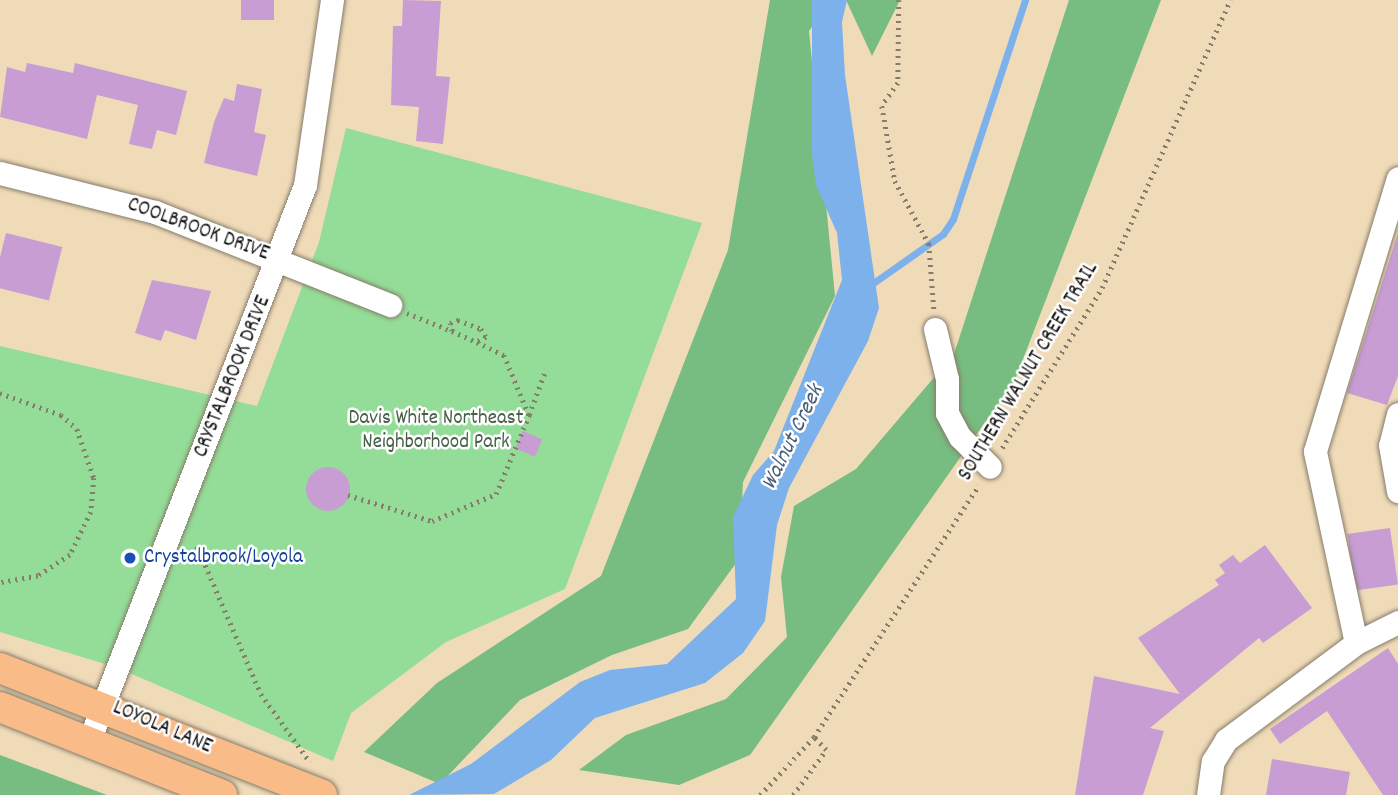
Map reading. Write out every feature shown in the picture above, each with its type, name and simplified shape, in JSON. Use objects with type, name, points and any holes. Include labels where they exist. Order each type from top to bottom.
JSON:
[{"type":"main road","name":"LOYOLA LANE","points":[[0,668],[318,785]]},
{"type":"main road","name":"LOYOLA LANE","points":[[0,707],[222,795]]},
{"type":"street","name":"CRYSTALBROOK DRIVE","points":[[89,741],[279,260],[317,131],[332,0]]},
{"type":"street","name":"COOLBROOK DRIVE","points":[[0,173],[155,212],[390,305]]},
{"type":"street","points":[[1356,643],[1315,451],[1398,178]]},
{"type":"street","points":[[935,329],[947,413],[960,437],[990,467]]},
{"type":"street","points":[[1398,414],[1390,445],[1398,491]]},
{"type":"street","points":[[1208,795],[1213,761],[1226,740],[1356,643],[1398,622]]},
{"type":"path","points":[[898,0],[898,83],[882,106],[895,181],[929,244],[935,329]]},
{"type":"path","name":"SOUTHERN WALNUT CREEK TRAIL","points":[[760,795],[814,737],[990,467],[1102,288],[1230,0]]},
{"type":"path","points":[[390,305],[504,355],[529,415]]},
{"type":"path","points":[[452,331],[450,323],[458,320],[481,329],[486,337],[477,342]]},
{"type":"path","points":[[348,495],[432,521],[496,494],[546,369]]},
{"type":"path","points":[[0,393],[61,415],[77,429],[94,478],[91,512],[70,555],[38,576],[0,583]]},
{"type":"path","points":[[197,546],[261,694],[318,785]]},
{"type":"path","points":[[793,795],[826,750],[814,737]]},
{"type":"green space","points":[[770,0],[831,0],[809,31],[835,296],[743,482],[739,559],[688,629],[612,655],[520,700],[440,784],[364,752],[437,683],[601,576],[728,250]]},
{"type":"green space","points":[[846,0],[900,0],[872,56]]},
{"type":"green space","points":[[1069,0],[1161,0],[1015,380],[750,755],[679,785],[579,770],[626,735],[726,699],[787,637],[781,577],[794,506],[856,469],[954,354]]},
{"type":"green space","name":"Davis White Northeast Neighborhood Park","points":[[346,128],[702,223],[565,589],[446,642],[351,713],[333,761],[118,668],[0,632],[0,346],[257,406],[319,242]]},
{"type":"green space","points":[[0,755],[107,795],[0,795]]},
{"type":"water","name":"Walnut Creek","points":[[812,0],[847,0],[842,22],[845,75],[879,308],[868,341],[789,488],[777,525],[765,621],[743,653],[705,683],[595,718],[551,760],[494,794],[409,795],[471,764],[580,682],[610,670],[667,664],[736,599],[733,517],[753,475],[774,451],[842,280],[837,233],[816,185],[812,155]]},
{"type":"building","points":[[241,0],[274,0],[274,20],[241,20]]},
{"type":"building","points":[[403,0],[441,1],[436,76],[450,77],[443,144],[416,141],[419,107],[391,105],[393,26],[402,26]]},
{"type":"building","points":[[27,63],[73,73],[75,63],[187,91],[176,135],[157,130],[152,149],[129,144],[138,105],[97,95],[87,139],[0,117],[7,67],[25,72]]},
{"type":"building","points":[[237,84],[262,89],[254,132],[266,135],[257,176],[204,163],[214,122],[224,98],[234,101]]},
{"type":"building","points":[[6,233],[62,247],[49,300],[0,288],[0,257]]},
{"type":"building","points":[[1398,233],[1398,376],[1387,405],[1347,393]]},
{"type":"building","points":[[152,280],[211,291],[196,340],[165,330],[161,341],[135,333]]},
{"type":"building","points":[[523,431],[542,439],[535,457],[516,448]]},
{"type":"building","points":[[328,467],[344,473],[350,489],[344,505],[328,511],[312,505],[306,489],[312,473]]},
{"type":"building","points":[[1390,528],[1398,584],[1355,590],[1347,534]]},
{"type":"building","points":[[1265,545],[1312,608],[1263,643],[1259,638],[1150,728],[1164,731],[1143,795],[1075,795],[1094,676],[1180,694],[1138,638],[1219,585],[1215,580],[1225,573],[1219,565],[1233,555],[1240,563]]},
{"type":"building","points":[[1388,648],[1398,664],[1398,795],[1383,795],[1327,711],[1280,744],[1270,729]]},
{"type":"building","points":[[1272,759],[1350,772],[1346,795],[1266,795]]},
{"type":"waterway","points":[[869,286],[943,234],[953,219],[1025,0]]},
{"type":"place","name":"Crystalbrook/Loyola","points":[[130,558]]}]
